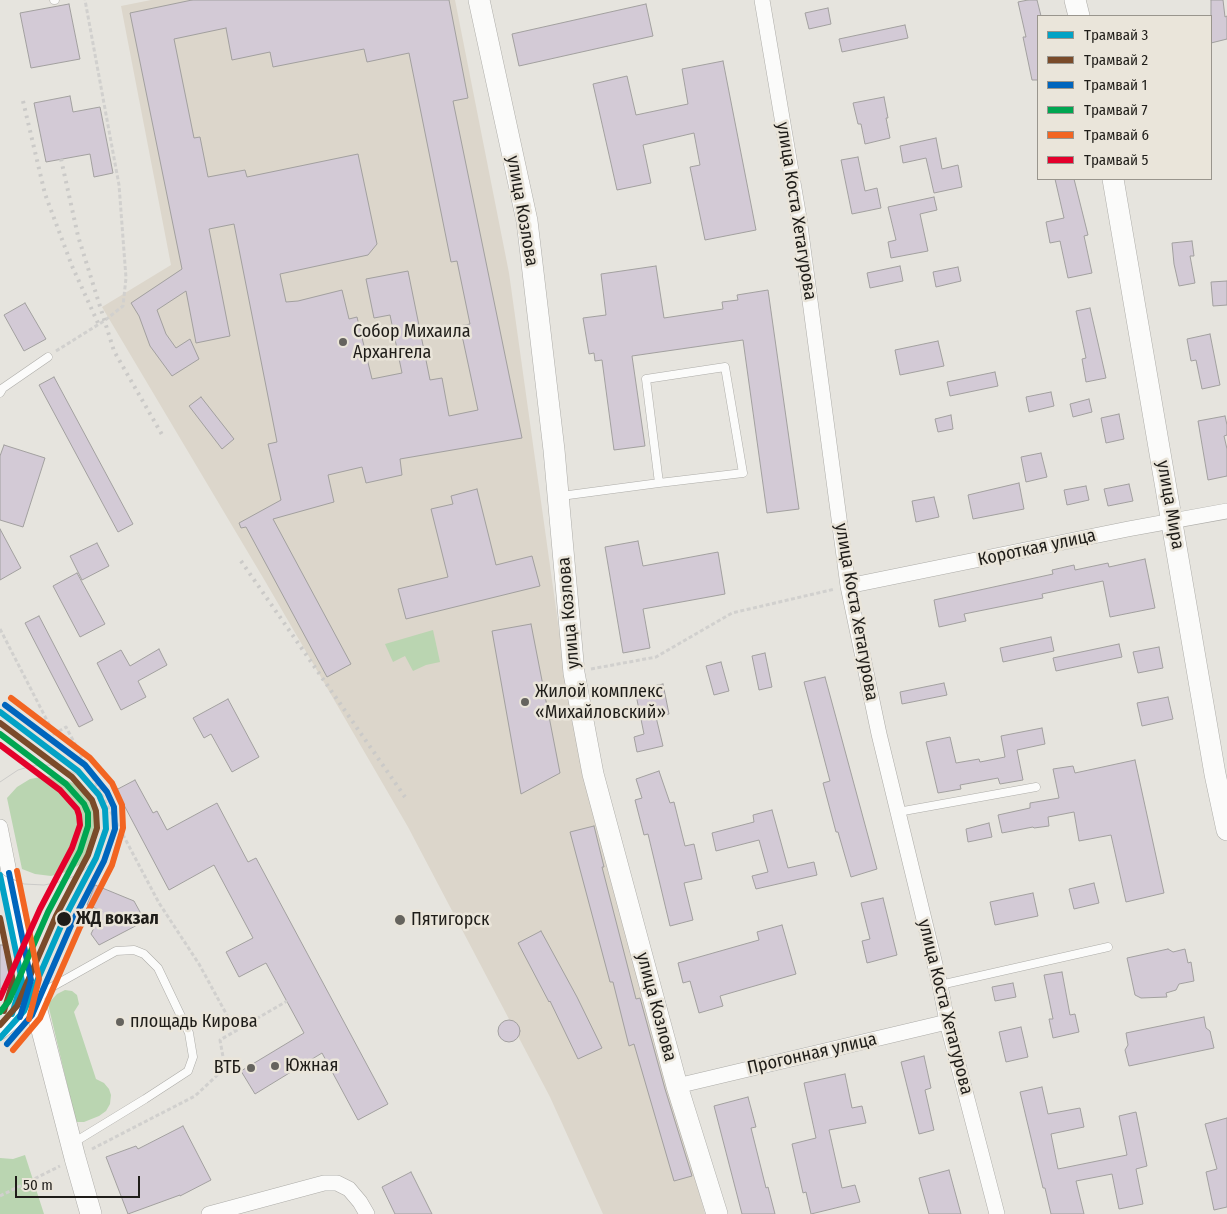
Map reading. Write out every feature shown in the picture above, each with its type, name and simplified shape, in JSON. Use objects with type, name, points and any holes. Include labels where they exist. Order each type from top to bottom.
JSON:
[{"type":"street","name":"улица Козлова","points":[[479,0],[527,221],[558,496],[574,673],[593,774],[677,1086],[717,1214]]},
{"type":"street","name":"улица Коста Хетагурова","points":[[762,0],[799,218],[848,586],[879,734],[940,985],[947,1022],[997,1214]]},
{"type":"street","points":[[1076,0],[1079,15]]},
{"type":"street","name":"улица Мира","points":[[1114,180],[1215,774],[1227,830]]},
{"type":"street","name":"Короткая улица","points":[[848,586],[1173,520],[1227,512]]},
{"type":"street","points":[[0,827],[35,1003],[92,1214]]},
{"type":"street","points":[[0,1032],[35,1003]]},
{"type":"street","name":"Прогонная улица","points":[[677,1086],[947,1022]]},
{"type":"street","points":[[209,1214],[324,1183],[337,1183],[349,1189],[363,1208]]},
{"type":"lane","points":[[0,393],[4,388],[48,357]]},
{"type":"lane","points":[[558,496],[743,472],[725,367],[646,379],[658,483]]},
{"type":"lane","points":[[898,812],[1036,787]]},
{"type":"lane","points":[[940,985],[1108,947]]},
{"type":"lane","points":[[35,1003],[50,988],[116,951],[134,950],[144,954],[158,968],[189,1033],[192,1057],[188,1071],[72,1144]]},
{"type":"path","points":[[48,357],[123,306],[126,278],[119,185],[85,0]]},
{"type":"path","points":[[574,673],[656,657],[732,613],[848,586]]},
{"type":"path","points":[[0,629],[54,734],[66,727],[159,903],[199,964],[235,1030]]},
{"type":"shaded area","points":[[151,0],[455,0],[509,273],[565,673],[583,774],[705,1214],[603,1214],[550,1097],[408,827],[265,581],[102,307],[171,265],[121,6]]},
{"type":"green space","points":[[433,630],[440,662],[426,665],[413,671],[405,656],[393,662],[385,644]]},
{"type":"green space","points":[[46,776],[61,778],[75,784],[87,795],[94,808],[98,823],[96,839],[90,853],[79,865],[66,872],[51,876],[35,874],[22,869],[7,798],[17,787],[30,779]]},
{"type":"green space","points":[[65,990],[72,991],[77,995],[79,1004],[74,1012],[96,1079],[104,1083],[111,1095],[110,1104],[106,1111],[84,1122],[76,1122],[48,1004],[57,994]]},
{"type":"green space","points":[[25,1155],[44,1214],[0,1214],[0,1158],[13,1159]]},
{"type":"building","points":[[192,0],[449,0],[468,98],[453,101],[522,438],[400,459],[402,475],[366,483],[362,467],[328,475],[334,502],[273,519],[351,664],[327,677],[246,527],[241,528],[239,523],[281,500],[268,444],[277,442],[234,224],[209,229],[230,336],[196,343],[186,291],[157,310],[166,334],[176,348],[190,339],[199,359],[172,376],[150,346],[139,316],[131,303],[182,269],[130,13]],"holes":[[[226,28],[232,60],[270,52],[273,67],[364,49],[367,62],[409,53],[451,262],[457,261],[470,324],[460,326],[478,410],[449,416],[442,378],[430,380],[408,271],[366,279],[374,318],[390,315],[402,373],[372,379],[357,317],[349,319],[342,290],[298,301],[286,302],[280,274],[368,255],[377,244],[358,154],[247,177],[245,170],[208,177],[200,137],[194,138],[174,39]]]},
{"type":"building","points":[[1037,0],[1041,15],[1037,15],[1037,80],[1032,80],[1023,37],[1026,37],[1018,2]]},
{"type":"building","points":[[1211,0],[1223,0],[1225,17],[1227,16],[1227,39],[1212,43]]},
{"type":"building","points":[[69,4],[80,59],[31,68],[20,13]]},
{"type":"building","points":[[646,4],[653,36],[519,66],[512,34]]},
{"type":"building","points":[[828,8],[831,24],[809,29],[805,13]]},
{"type":"building","points":[[905,25],[908,38],[842,52],[839,39]]},
{"type":"building","points":[[723,61],[756,230],[705,240],[690,167],[700,165],[694,133],[643,145],[651,183],[617,190],[593,84],[627,76],[636,115],[688,104],[682,69]]},
{"type":"building","points":[[70,96],[73,112],[100,107],[113,173],[94,177],[90,154],[46,162],[34,103]]},
{"type":"building","points":[[884,97],[890,138],[865,144],[861,124],[858,124],[853,103]]},
{"type":"building","points":[[936,138],[942,169],[958,165],[962,187],[934,193],[926,158],[903,163],[900,146]]},
{"type":"building","points":[[858,157],[865,191],[877,188],[881,208],[852,214],[841,160]]},
{"type":"building","points":[[1055,180],[1074,180],[1088,235],[1084,236],[1092,273],[1068,278],[1060,241],[1050,243],[1046,222],[1064,218]]},
{"type":"building","points":[[934,197],[937,210],[920,214],[928,251],[891,258],[888,242],[896,240],[888,207]]},
{"type":"building","points":[[1192,241],[1194,256],[1190,256],[1195,283],[1179,286],[1172,243]]},
{"type":"building","points":[[656,266],[664,318],[723,309],[722,302],[738,300],[737,295],[768,290],[799,509],[767,513],[743,340],[632,356],[645,446],[614,450],[602,360],[595,361],[594,353],[589,354],[583,318],[606,315],[601,274]]},
{"type":"building","points":[[900,266],[903,281],[870,288],[867,273]]},
{"type":"building","points":[[958,267],[961,281],[936,287],[933,272]]},
{"type":"building","points":[[1227,281],[1227,305],[1213,306],[1211,282]]},
{"type":"building","points":[[25,303],[46,339],[24,351],[4,315]]},
{"type":"building","points":[[1090,308],[1106,378],[1086,382],[1082,359],[1086,358],[1076,311]]},
{"type":"building","points":[[1210,334],[1220,385],[1202,389],[1196,360],[1191,361],[1187,339]]},
{"type":"building","points":[[938,341],[944,366],[900,375],[895,350]]},
{"type":"building","points":[[995,372],[998,386],[950,396],[947,382]]},
{"type":"building","points":[[54,377],[133,524],[118,532],[39,385]]},
{"type":"building","points":[[1051,392],[1054,406],[1029,412],[1026,397]]},
{"type":"building","points":[[201,397],[234,439],[222,449],[189,406]]},
{"type":"building","points":[[1089,399],[1092,412],[1073,417],[1070,404]]},
{"type":"building","points":[[1119,414],[1124,439],[1106,443],[1101,418]]},
{"type":"building","points":[[951,415],[953,429],[938,432],[935,419]]},
{"type":"building","points":[[1225,416],[1227,425],[1227,435],[1224,436],[1227,449],[1227,476],[1208,480],[1198,421]]},
{"type":"building","points":[[4,445],[45,458],[23,527],[0,520],[0,456]]},
{"type":"building","points":[[1041,453],[1047,477],[1026,482],[1021,457]]},
{"type":"building","points":[[1019,483],[1024,509],[973,519],[968,495]]},
{"type":"building","points":[[1129,484],[1133,501],[1108,506],[1104,489]]},
{"type":"building","points":[[1086,486],[1089,500],[1067,505],[1064,490]]},
{"type":"building","points":[[477,489],[496,565],[532,556],[540,586],[406,619],[398,589],[448,577],[431,509],[453,504],[451,496]]},
{"type":"building","points":[[934,497],[939,517],[916,522],[912,501]]},
{"type":"building","points":[[0,529],[21,568],[0,580]]},
{"type":"building","points":[[638,541],[643,566],[718,552],[725,594],[643,609],[650,648],[623,653],[605,547]]},
{"type":"building","points":[[97,543],[109,566],[82,580],[70,556]]},
{"type":"building","points":[[1145,559],[1155,608],[1110,617],[1103,581],[1042,594],[1043,598],[964,614],[966,621],[939,627],[934,600],[1053,574],[1052,570],[1074,565],[1075,570],[1108,563],[1109,567]]},
{"type":"building","points":[[77,573],[105,624],[80,637],[53,586]]},
{"type":"building","points":[[39,616],[93,720],[79,727],[25,623]]},
{"type":"building","name":"Жилой комплекс «Михайловский»","points":[[531,624],[560,773],[521,794],[492,631]]},
{"type":"building","points":[[1051,637],[1054,651],[1003,662],[1000,648]]},
{"type":"building","points":[[1119,644],[1122,657],[1056,671],[1053,658]]},
{"type":"building","points":[[1159,647],[1163,668],[1138,673],[1133,652]]},
{"type":"building","points":[[159,649],[167,665],[138,681],[146,697],[121,710],[97,663],[121,650],[130,666]]},
{"type":"building","points":[[765,653],[772,687],[759,690],[752,656]]},
{"type":"building","points":[[721,662],[729,691],[714,695],[706,666]]},
{"type":"building","points":[[825,677],[877,869],[851,877],[838,832],[836,832],[823,783],[830,781],[804,682]]},
{"type":"building","points":[[944,683],[947,695],[902,704],[900,692]]},
{"type":"building","points":[[663,684],[669,714],[656,717],[663,746],[637,752],[634,737],[644,734],[635,690]]},
{"type":"building","points":[[1168,697],[1173,719],[1142,726],[1137,703]]},
{"type":"building","points":[[228,699],[259,757],[232,772],[211,734],[204,738],[193,718]]},
{"type":"building","points":[[1042,728],[1045,744],[1017,750],[1023,780],[1000,784],[998,778],[960,785],[961,789],[938,793],[926,742],[950,737],[956,763],[979,759],[980,762],[1005,757],[1001,736]]},
{"type":"building","points":[[1135,760],[1164,893],[1126,902],[1111,835],[1079,841],[1074,812],[1048,817],[1049,826],[1002,833],[998,815],[1030,808],[1030,803],[1059,798],[1053,769],[1073,766],[1075,773]]},
{"type":"building","points":[[659,771],[670,803],[674,802],[685,846],[694,844],[702,879],[684,883],[693,920],[670,926],[648,834],[644,835],[635,800],[642,798],[636,779]]},
{"type":"building","points":[[135,780],[153,813],[157,811],[167,830],[217,803],[248,862],[256,858],[388,1104],[358,1120],[322,1053],[255,1094],[241,1071],[304,1033],[266,963],[239,977],[226,952],[253,938],[214,865],[169,890],[116,790]]},
{"type":"building","points":[[772,810],[788,868],[814,862],[817,875],[756,889],[752,876],[768,872],[759,840],[716,851],[712,833],[754,822],[753,815]]},
{"type":"building","points":[[989,823],[992,837],[968,842],[966,829]]},
{"type":"building","points":[[594,826],[604,867],[602,867],[636,999],[640,998],[665,1089],[692,1176],[674,1181],[634,1044],[629,1046],[613,982],[610,982],[570,832]]},
{"type":"building","points":[[1094,883],[1099,903],[1074,909],[1069,889]]},
{"type":"building","points":[[95,885],[134,901],[145,921],[99,945],[91,934],[102,911],[87,905]]},
{"type":"building","points":[[1033,893],[1038,916],[995,925],[990,902]]},
{"type":"building","points":[[883,898],[897,955],[867,963],[862,941],[870,939],[861,903]]},
{"type":"building","points":[[782,925],[796,974],[720,996],[723,1006],[699,1013],[690,981],[683,983],[678,963],[759,940],[757,932]]},
{"type":"building","points":[[541,931],[602,1048],[578,1059],[550,1001],[518,943]]},
{"type":"building","points":[[0,945],[3,945],[15,984],[0,989]]},
{"type":"building","points":[[1168,949],[1173,952],[1185,949],[1188,963],[1191,962],[1194,981],[1179,984],[1176,990],[1166,993],[1167,997],[1141,998],[1135,995],[1127,958]]},
{"type":"building","points":[[1062,972],[1070,1015],[1075,1014],[1079,1032],[1053,1038],[1049,1019],[1053,1019],[1044,975]]},
{"type":"building","points":[[1013,983],[1016,997],[995,1001],[992,987]]},
{"type":"building","points":[[1204,1017],[1214,1048],[1129,1066],[1125,1050],[1128,1045],[1126,1033]]},
{"type":"building","points":[[505,1020],[513,1020],[520,1027],[520,1035],[513,1042],[505,1042],[498,1035],[498,1027]]},
{"type":"building","points":[[1021,1027],[1028,1057],[1006,1062],[999,1032]]},
{"type":"building","points":[[924,1056],[931,1088],[925,1090],[934,1130],[919,1134],[901,1062]]},
{"type":"building","points":[[845,1074],[852,1108],[862,1106],[866,1123],[829,1130],[842,1188],[855,1185],[860,1202],[811,1214],[806,1192],[803,1193],[792,1144],[816,1138],[804,1083]]},
{"type":"building","points":[[1042,1087],[1048,1114],[1080,1108],[1084,1127],[1051,1134],[1058,1169],[1127,1155],[1119,1116],[1136,1112],[1147,1166],[1136,1169],[1143,1204],[1119,1209],[1112,1174],[1076,1181],[1084,1214],[1051,1214],[1020,1092]]},
{"type":"building","points":[[748,1097],[756,1127],[751,1128],[766,1188],[768,1187],[775,1214],[742,1214],[714,1106]]},
{"type":"building","points":[[1227,1118],[1227,1207],[1214,1210],[1206,1172],[1217,1169],[1205,1124]]},
{"type":"building","points":[[183,1126],[211,1180],[180,1196],[128,1214],[106,1157],[136,1146],[138,1149]]},
{"type":"building","points":[[949,1170],[961,1214],[929,1214],[919,1178]]},
{"type":"building","points":[[411,1172],[432,1214],[395,1214],[382,1187]]},
{"type":"tram line","name":"6","points":[[11,698],[90,758],[112,783],[122,805],[123,828],[112,865],[80,927],[40,1018],[13,1050]]},
{"type":"tram line","name":"1","points":[[5,705],[85,765],[107,792],[114,807],[115,829],[104,861],[72,923],[32,1015],[7,1044]]},
{"type":"tram line","name":"3","points":[[0,712],[78,771],[99,795],[105,809],[106,829],[96,858],[64,919],[24,1011],[0,1038]]},
{"type":"tram line","name":"2","points":[[0,723],[72,777],[92,800],[96,811],[97,828],[88,855],[56,916],[17,1006],[0,1025]]},
{"type":"tram line","name":"7","points":[[0,734],[66,784],[84,804],[88,813],[88,826],[80,851],[48,912],[9,1001],[0,1012]]},
{"type":"tram line","name":"5","points":[[0,745],[60,790],[77,809],[80,825],[72,848],[40,909],[0,998]]},
{"type":"tram line","points":[[0,782],[18,770],[32,766],[48,765],[63,768],[89,782]]},
{"type":"tram line","points":[[0,871],[5,876],[24,884],[44,885],[64,881],[82,872],[96,858]]},
{"type":"tram line","name":"6","points":[[17,871],[39,979],[29,1019]]},
{"type":"tram line","name":"1","points":[[9,873],[31,980],[20,1017]]},
{"type":"tram line","name":"3","points":[[0,875],[22,981],[12,1014]]},
{"type":"tram line","name":"2","points":[[0,918],[13,981],[4,1011]]},
{"type":"railway","points":[[23,101],[45,194],[72,266],[98,323]]},
{"type":"railway","points":[[61,159],[78,236],[114,351],[164,438]]},
{"type":"railway","points":[[241,561],[405,797]]},
{"type":"place","name":"Собор Михаила Архангела","points":[[343,342]]},
{"type":"place","name":"Жилой комплекс «Михайловский»","points":[[525,702]]},
{"type":"place","name":"ЖД вокзал","points":[[64,919]]},
{"type":"place","name":"Пятигорск","points":[[400,920]]},
{"type":"place","name":"площадь Кирова","points":[[120,1022]]},
{"type":"place","name":"Южная","points":[[275,1066]]},
{"type":"place","name":"ВТБ","points":[[251,1068]]}]
